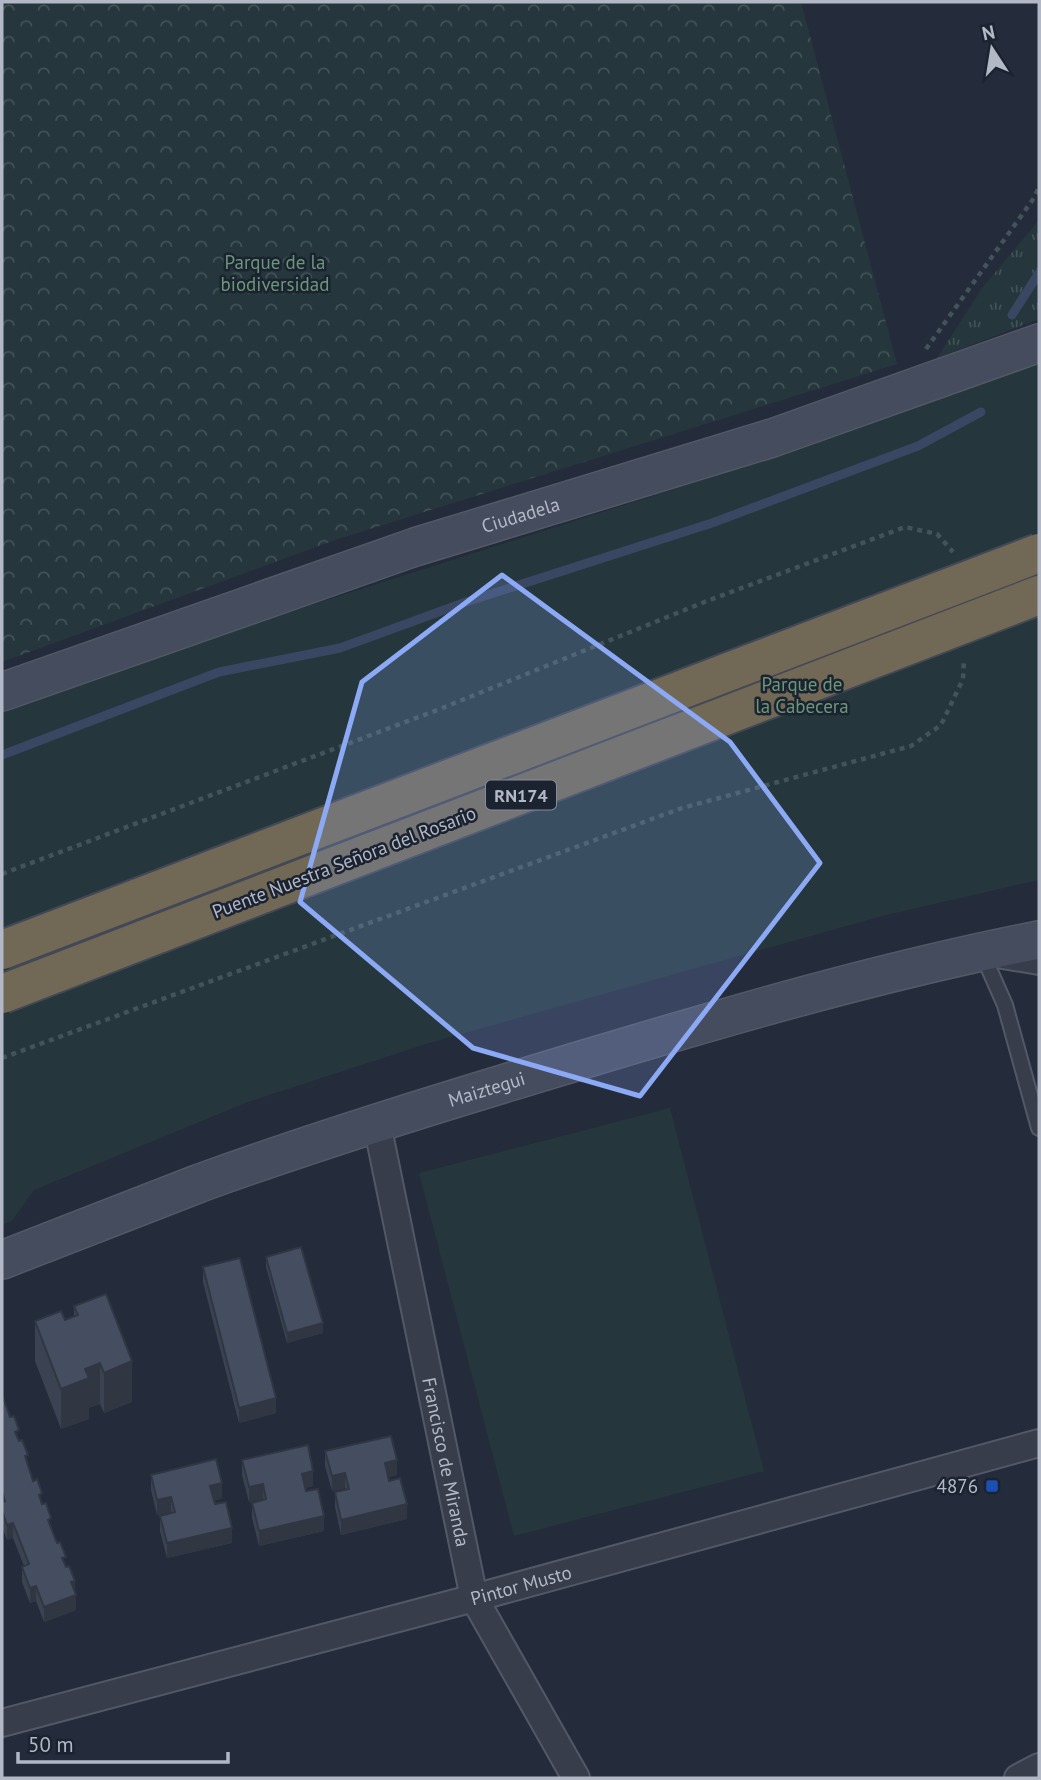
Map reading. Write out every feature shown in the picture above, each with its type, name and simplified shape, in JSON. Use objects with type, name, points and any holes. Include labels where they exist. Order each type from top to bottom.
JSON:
[{"type":"highway","name":"RN174","points":[[2,950],[1039,553]]},
{"type":"highway","name":"Puente Nuestra Señora del Rosario","points":[[2,993],[1039,595]]},
{"type":"main road","name":"Ciudadela","points":[[2,692],[415,547],[772,438],[1039,343]]},
{"type":"main road","name":"Maiztegui","points":[[2,1260],[201,1183],[377,1124],[675,1032],[824,990],[982,951],[1039,940]]},
{"type":"street","name":"Maiztegui","points":[[982,951],[1039,961]]},
{"type":"street","name":"Francisco de Miranda","points":[[377,1124],[474,1598],[576,1778]]},
{"type":"street","name":"Pintor Musto","points":[[2,1723],[474,1598],[1039,1443]]},
{"type":"lane","points":[[982,951],[1005,1005],[1039,1128]]},
{"type":"path","points":[[911,388],[919,360],[1034,198],[1039,187]]},
{"type":"path","points":[[2,1058],[682,808],[780,780]]},
{"type":"highlighted area","points":[[502,575],[730,742],[820,863],[640,1096],[473,1048],[300,902],[362,682]]},
{"type":"green space","name":"Parque de la biodiversidad","points":[[2,2],[801,2],[897,364],[338,539],[2,662]]},
{"type":"green space","points":[[1039,220],[1039,319],[937,358],[983,287]]},
{"type":"green space","name":"Parque de la Cabecera","points":[[1039,364],[1039,880],[882,916],[426,1044],[248,1102],[34,1190],[12,1221],[2,1225],[2,708],[164,652],[781,455]]},
{"type":"green space","points":[[670,1108],[764,1471],[514,1536],[419,1173]]},
{"type":"building","points":[[301,1247],[323,1323],[287,1333],[266,1257]]},
{"type":"building","points":[[240,1258],[276,1398],[239,1408],[203,1267]]},
{"type":"building","points":[[106,1294],[132,1361],[104,1373],[100,1363],[85,1369],[89,1378],[61,1389],[35,1321],[61,1311],[65,1320],[78,1315],[74,1306]]},
{"type":"building","points":[[2,1395],[10,1417],[14,1416],[19,1430],[15,1432],[19,1441],[22,1440],[28,1455],[25,1456],[33,1481],[37,1479],[42,1493],[39,1495],[42,1504],[46,1503],[51,1518],[48,1520],[66,1557],[62,1558],[66,1567],[69,1566],[75,1581],[71,1582],[76,1595],[44,1607],[36,1586],[30,1588],[22,1567],[29,1564],[13,1523],[7,1525],[2,1511],[2,1502],[5,1501],[2,1492]]},
{"type":"building","points":[[391,1436],[397,1460],[385,1463],[389,1481],[400,1478],[407,1504],[341,1520],[335,1492],[349,1489],[345,1473],[332,1476],[325,1451]]},
{"type":"building","points":[[308,1445],[313,1471],[302,1474],[306,1491],[318,1489],[324,1516],[259,1531],[252,1503],[266,1499],[263,1484],[249,1487],[242,1460]]},
{"type":"building","points":[[216,1459],[222,1483],[210,1486],[215,1504],[226,1502],[232,1528],[167,1543],[160,1516],[175,1512],[171,1497],[157,1500],[151,1475]]},
{"type":"waterway","points":[[1012,315],[1039,273]]},
{"type":"waterway","points":[[2,755],[219,672],[340,648],[466,602],[712,523],[918,446],[981,412]]},
{"type":"place","name":"4876","points":[[992,1486]]}]
